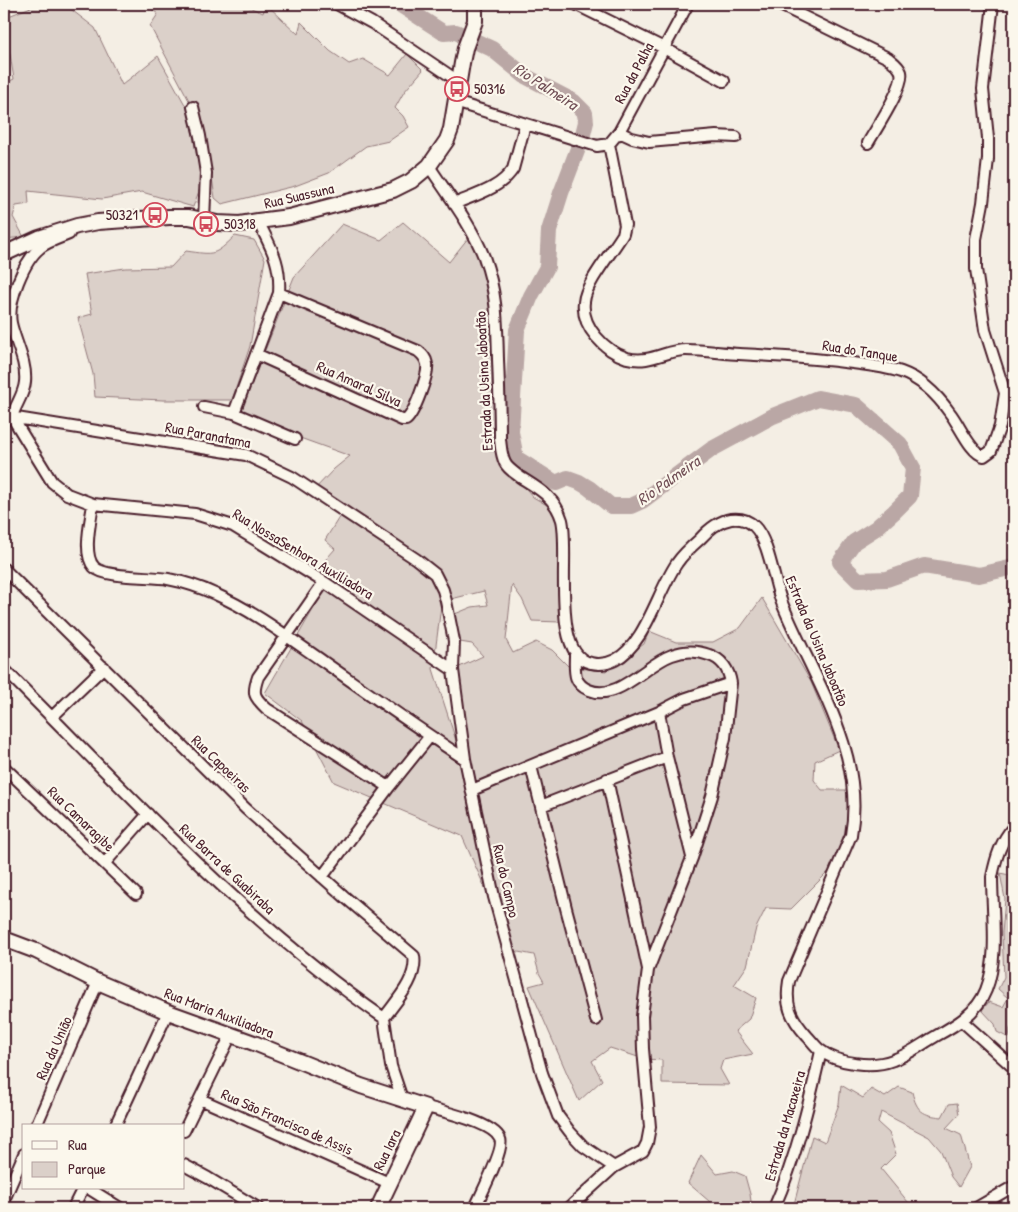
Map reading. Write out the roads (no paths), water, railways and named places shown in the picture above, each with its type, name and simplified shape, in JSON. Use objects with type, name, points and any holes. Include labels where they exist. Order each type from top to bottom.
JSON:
[{"type":"street","points":[[337,4],[372,23],[458,80]]},
{"type":"street","name":"Rua Suassuna","points":[[8,249],[67,229],[98,222],[188,217],[217,223],[240,224],[289,217],[393,190],[411,181],[429,166],[447,140],[452,129],[458,80],[467,41],[474,21],[475,4]]},
{"type":"street","points":[[575,4],[664,48],[724,81]]},
{"type":"street","name":"Rua da Palha","points":[[609,144],[619,132],[688,4]]},
{"type":"street","points":[[778,4],[888,58],[898,66],[901,72],[901,79],[898,87],[868,143]]},
{"type":"street","name":"Rua do Tanque","points":[[609,144],[625,225],[623,234],[586,292],[584,302],[587,323],[608,349],[626,358],[642,360],[685,350],[824,359],[900,372],[920,382],[936,396],[956,421],[973,450],[977,454],[984,456],[991,451],[1000,426],[1006,393],[985,330],[976,269],[976,239],[983,203],[988,159],[983,89],[994,4]]},
{"type":"street","points":[[455,102],[525,125],[580,139],[597,146],[609,144]]},
{"type":"street","points":[[193,107],[206,173],[204,220]]},
{"type":"street","points":[[454,204],[497,186],[509,175],[513,169],[525,125]]},
{"type":"street","points":[[619,132],[632,138],[649,142],[736,136]]},
{"type":"street","name":"Estrada da Usina Jaboatão","points":[[429,166],[469,228],[483,256],[495,294],[498,320],[500,439],[502,454],[506,465],[515,474],[552,500],[562,522],[565,614],[570,644],[575,654],[586,662],[597,664],[606,664],[617,660],[628,650],[643,628],[665,583],[678,562],[707,532],[728,520],[738,518],[746,520],[755,526],[766,548],[782,602],[826,697],[840,734],[854,790],[854,815],[850,835],[789,981],[786,996],[789,1008],[800,1027],[820,1051],[840,1060],[856,1064],[876,1064],[893,1060],[962,1021],[974,1008],[985,993],[991,974],[993,932],[992,877],[1000,847],[1014,826]]},
{"type":"street","points":[[8,417],[22,394],[26,380],[10,318],[11,301],[23,272],[34,254],[42,247],[98,222]]},
{"type":"street","points":[[234,413],[279,293],[280,276],[278,262],[258,222]]},
{"type":"street","name":"Rua Amaral Silva","points":[[256,354],[402,420],[406,420],[412,414],[427,374],[428,366],[424,356],[418,351],[279,293]]},
{"type":"street","points":[[204,407],[234,413],[295,439]]},
{"type":"street","name":"Rua NossaSenhora Auxiliadora","points":[[8,417],[52,482],[66,494],[93,504],[195,514],[219,520],[233,526],[324,582],[453,670]]},
{"type":"street","name":"Rua Paranatama","points":[[8,417],[246,455],[292,477],[416,559],[435,574]]},
{"type":"street","points":[[93,504],[89,526],[88,552],[94,567],[100,571],[115,574],[167,579],[188,584],[214,593],[243,608],[287,636],[465,759]]},
{"type":"street","name":"Rua Capoeiras","points":[[4,569],[246,808],[322,877],[409,950],[414,956],[416,966],[403,992],[384,1018]]},
{"type":"street","name":"Rua do Campo","points":[[435,574],[444,590],[450,616],[454,641],[453,670],[465,759],[494,897],[534,1045],[558,1116],[583,1146],[614,1167]]},
{"type":"street","points":[[324,582],[258,677],[254,688],[255,695],[267,709],[389,787]]},
{"type":"street","points":[[569,1208],[614,1167],[643,1150],[647,1143],[650,1127],[642,1049],[642,1016],[648,970],[692,858],[712,796],[725,738],[731,684],[726,667],[714,656],[699,651],[686,651],[670,655],[622,686],[609,692],[596,692],[580,685],[577,680],[575,654]]},
{"type":"street","points":[[52,717],[104,667]]},
{"type":"street","name":"Rua Barra de Guabiraba","points":[[4,669],[148,814],[270,929],[341,988],[384,1018]]},
{"type":"street","points":[[472,790],[659,712],[684,699],[731,684]]},
{"type":"street","points":[[659,712],[667,757],[692,858]]},
{"type":"street","points":[[322,877],[389,787],[430,736]]},
{"type":"street","points":[[541,806],[667,757]]},
{"type":"street","points":[[531,766],[596,1020]]},
{"type":"street","name":"Rua Camaragibe","points":[[4,767],[136,894]]},
{"type":"street","points":[[607,779],[648,970]]},
{"type":"street","points":[[105,863],[148,814]]},
{"type":"street","name":"Rua Maria Auxiliadora","points":[[4,939],[36,951],[98,982],[168,1012],[254,1043],[361,1086],[426,1107]]},
{"type":"street","name":"Rua da União","points":[[37,1124],[98,982]]},
{"type":"street","points":[[116,1124],[168,1012]]},
{"type":"street","points":[[384,1018],[391,1066],[402,1099]]},
{"type":"street","points":[[962,1021],[1014,1068]]},
{"type":"street","points":[[185,1129],[231,1035]]},
{"type":"street","name":"Estrada da Macaxeira","points":[[774,1208],[782,1191],[805,1118],[820,1051]]},
{"type":"street","name":"Rua São Francisco de Assis","points":[[200,1099],[389,1184]]},
{"type":"street","points":[[426,1107],[483,1126],[494,1131],[500,1139],[499,1155],[475,1208]]},
{"type":"street","name":"Rua Iara","points":[[378,1208],[426,1107]]},
{"type":"street","points":[[4,1200],[22,1159]]},
{"type":"street","points":[[185,1166],[258,1208]]},
{"type":"street","points":[[976,1208],[1014,1186]]},
{"type":"street","points":[[73,1208],[82,1190]]},
{"type":"street","points":[[91,1190],[120,1208]]},
{"type":"waterway","name":"Rio Palmeira","points":[[399,4],[444,33],[456,32],[492,49],[525,76],[573,101],[585,113],[586,122],[582,138],[549,231],[547,267],[531,296],[517,330],[511,432],[516,458],[556,483],[568,478],[579,482],[611,506],[631,506],[642,501],[712,449],[773,416],[818,398],[856,405],[900,444],[913,468],[910,496],[876,528],[854,542],[840,562],[858,580],[887,579],[924,566],[979,575],[1014,567]]},
{"type":"place","name":"50316","points":[[457,89]]},
{"type":"place","name":"50321","points":[[155,215]]},
{"type":"place","name":"50318","points":[[206,224]]}]
